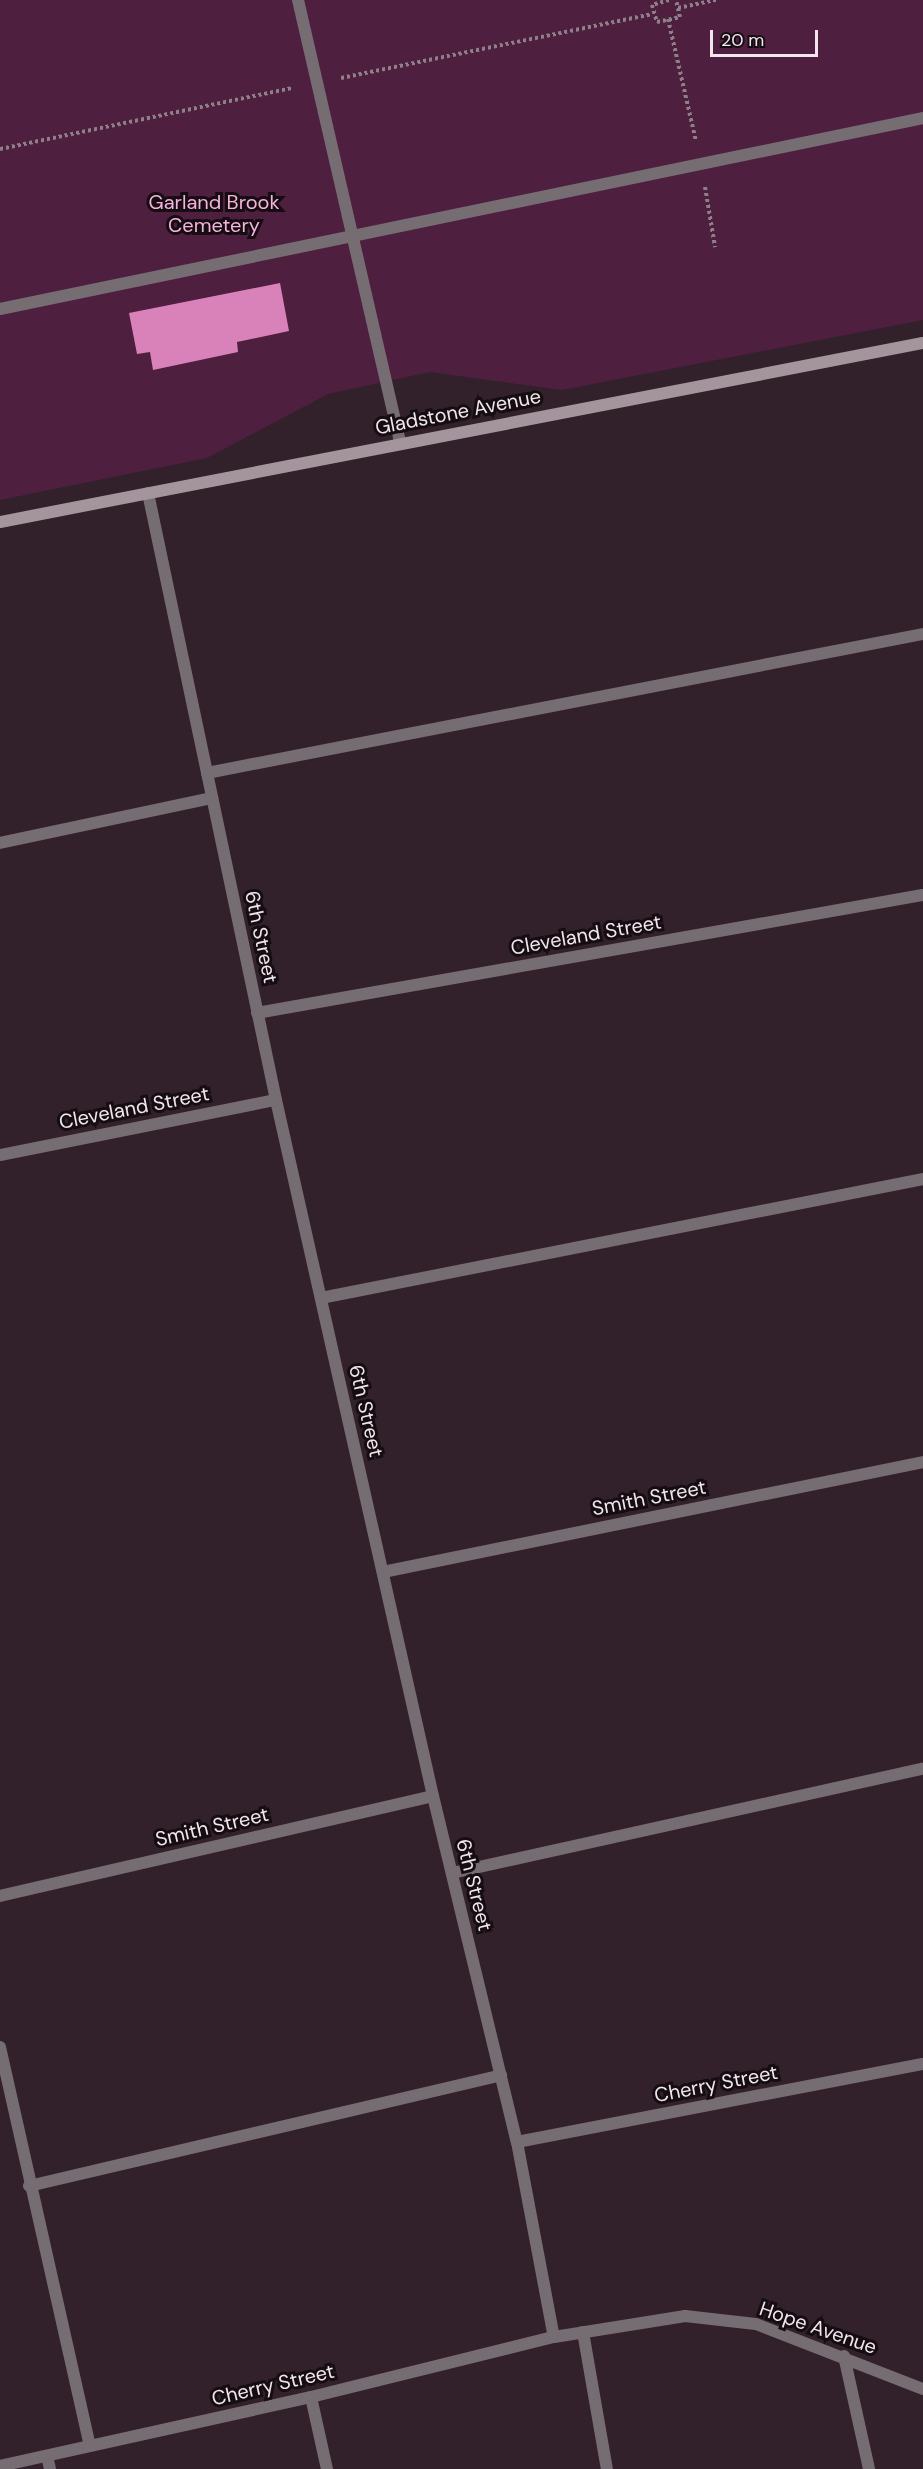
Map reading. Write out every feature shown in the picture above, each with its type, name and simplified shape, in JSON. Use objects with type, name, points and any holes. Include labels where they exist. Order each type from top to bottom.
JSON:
[{"type":"street","points":[[298,0],[400,443]]},
{"type":"street","points":[[0,309],[923,118]]},
{"type":"street","name":"Gladstone Avenue","points":[[0,522],[923,343]]},
{"type":"street","name":"6th Street","points":[[148,493],[256,1013],[433,1796],[517,2142],[554,2337]]},
{"type":"street","points":[[207,773],[923,634]]},
{"type":"street","points":[[0,843],[212,798]]},
{"type":"street","name":"Cleveland Street","points":[[256,1013],[923,895]]},
{"type":"street","name":"Cleveland Street","points":[[0,1155],[276,1100]]},
{"type":"street","points":[[321,1298],[923,1179]]},
{"type":"street","name":"Smith Street","points":[[383,1572],[923,1462]]},
{"type":"street","points":[[452,1873],[923,1769]]},
{"type":"street","name":"Smith Street","points":[[0,1896],[433,1796]]},
{"type":"street","points":[[0,2047],[28,2186],[90,2446]]},
{"type":"street","name":"Cherry Street","points":[[517,2142],[923,2064]]},
{"type":"street","points":[[28,2186],[501,2075]]},
{"type":"street","name":"Hope Avenue","points":[[554,2337],[685,2316],[756,2324],[844,2356],[923,2389]]},
{"type":"street","points":[[583,2332],[607,2469]]},
{"type":"street","name":"Cherry Street","points":[[0,2466],[311,2397],[554,2337]]},
{"type":"street","points":[[844,2356],[869,2469]]},
{"type":"street","points":[[311,2397],[327,2469]]},
{"type":"street","points":[[47,2456],[50,2469]]},
{"type":"path","points":[[666,0],[652,4],[652,14],[657,22],[680,17],[676,0]]},
{"type":"path","points":[[678,8],[716,0]]},
{"type":"path","points":[[668,19],[700,163],[715,247]]},
{"type":"green space","name":"Garland Brook Cemetery","points":[[0,0],[923,0],[923,320],[562,390],[430,372],[328,394],[207,458],[0,500]]},
{"type":"building","points":[[280,283],[289,331],[237,342],[238,352],[153,370],[150,352],[137,354],[129,313]]}]
